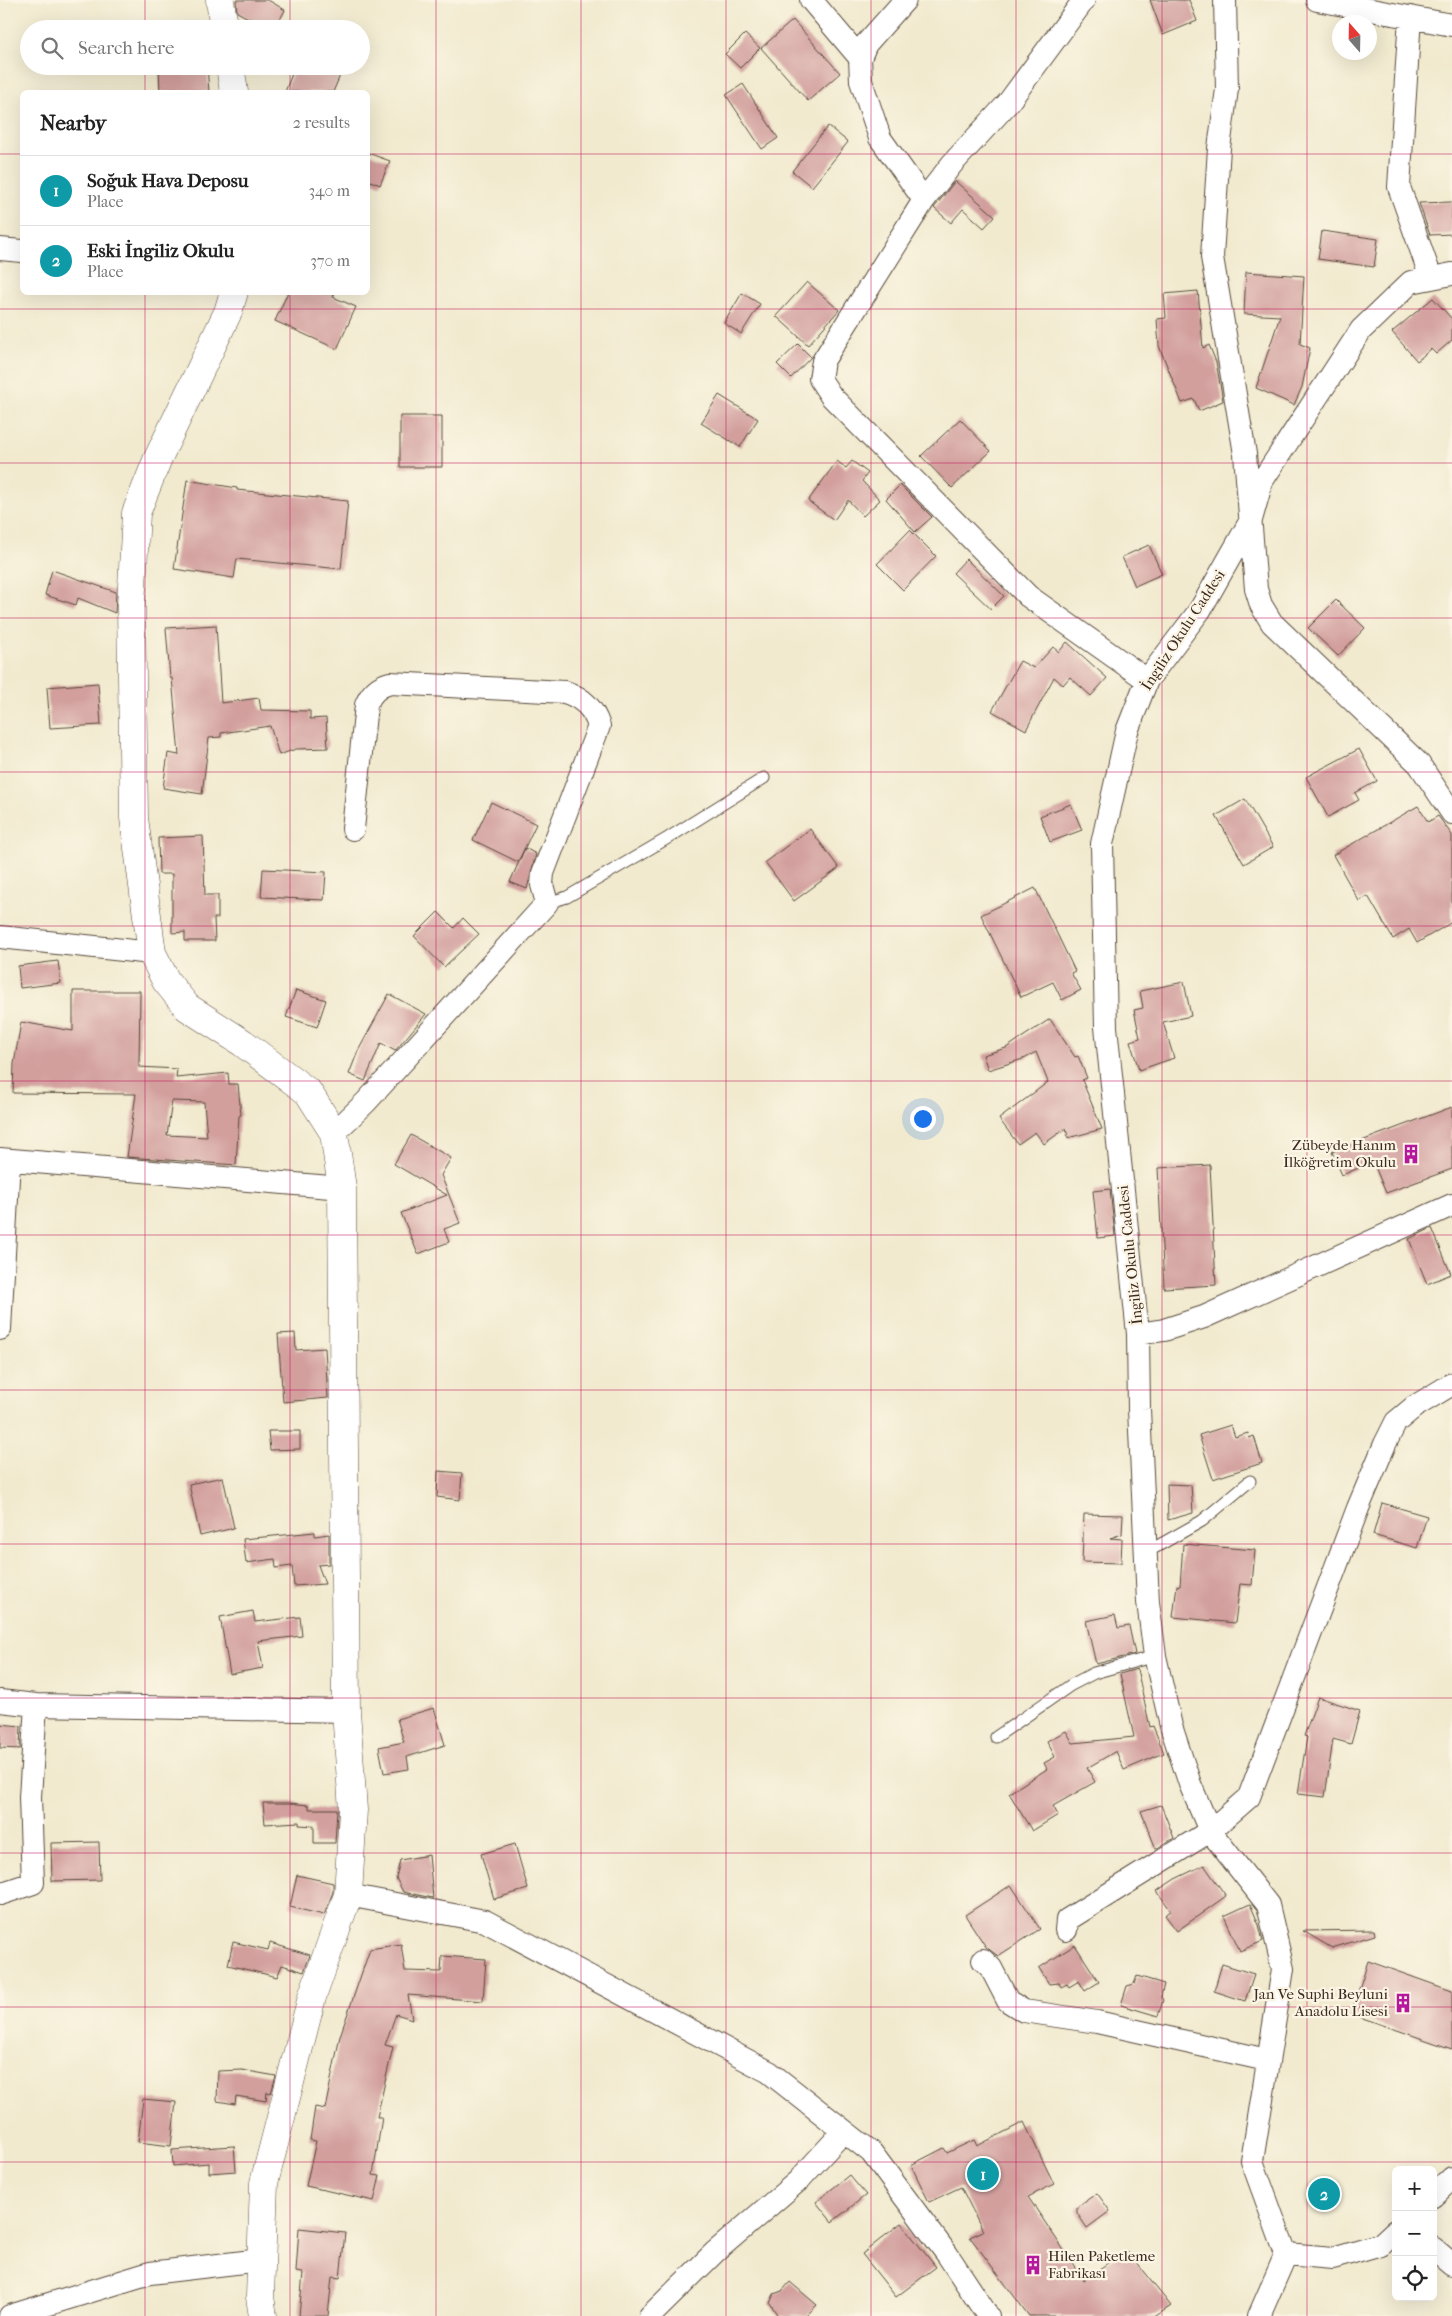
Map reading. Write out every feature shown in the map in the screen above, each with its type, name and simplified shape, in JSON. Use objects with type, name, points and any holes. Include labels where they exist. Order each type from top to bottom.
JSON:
[{"type":"street","points":[[220,0],[223,20]]},
{"type":"street","points":[[811,0],[860,58]]},
{"type":"street","points":[[905,0],[866,44],[860,58],[861,81],[880,138],[924,200]]},
{"type":"street","points":[[1084,0],[1008,103],[952,164],[924,200],[823,361],[820,379],[831,396],[1028,596],[1147,680]]},
{"type":"street","points":[[1226,0],[1227,88],[1219,148],[1212,257],[1245,454],[1256,588],[1261,605],[1272,623],[1419,764],[1452,813]]},
{"type":"street","points":[[1317,0],[1452,25]]},
{"type":"street","points":[[1410,17],[1399,187],[1442,276]]},
{"type":"street","points":[[231,75],[234,90]]},
{"type":"street","points":[[0,250],[20,252]]},
{"type":"street","name":"İngiliz Okulu Caddesi","points":[[1286,2254],[1252,2161],[1283,1969],[1268,1905],[1210,1831],[1190,1784],[1171,1726],[1155,1656],[1148,1602],[1139,1409],[1138,1334],[1106,1027],[1102,844],[1127,731],[1147,680],[1200,610],[1251,520],[1262,481],[1361,330],[1412,282],[1442,276]]},
{"type":"street","points":[[233,295],[228,312],[158,458],[136,513],[131,605],[134,818],[152,953],[166,981],[187,1007],[243,1043],[308,1092],[334,1134],[342,1188],[346,1711],[353,1810],[348,1895],[312,1997],[264,2184],[260,2296],[263,2316]]},
{"type":"street","points":[[334,1134],[366,1102],[548,903],[542,885],[543,873],[599,726],[590,708],[575,695],[565,692],[390,682],[377,688],[366,705],[353,829]]},
{"type":"street","points":[[0,937],[152,953]]},
{"type":"street","points":[[0,1329],[4,1160],[342,1188]]},
{"type":"street","points":[[1138,1334],[1164,1330],[1204,1317],[1452,1205]]},
{"type":"street","points":[[1066,1930],[1066,1920],[1210,1831],[1249,1797],[1358,1508],[1392,1430],[1396,1422],[1414,1406],[1452,1384]]},
{"type":"street","points":[[0,1701],[36,1705],[346,1711]]},
{"type":"street","points":[[0,1894],[33,1883],[30,1798],[36,1705]]},
{"type":"street","points":[[348,1895],[485,1921],[769,2072],[871,2152],[947,2254],[988,2316]]},
{"type":"street","points":[[983,1960],[991,1968],[1008,2001],[1024,2011],[1097,2022],[1267,2060]]},
{"type":"street","points":[[650,2316],[715,2252],[798,2181],[844,2131]]},
{"type":"street","points":[[1437,2192],[1452,2178]]},
{"type":"street","points":[[1260,2316],[1286,2254],[1333,2258],[1381,2244],[1392,2234]]},
{"type":"street","points":[[1437,2251],[1452,2264]]},
{"type":"street","points":[[10,2316],[150,2273],[261,2260]]},
{"type":"lane","points":[[548,903],[567,897],[668,838],[764,778]]},
{"type":"lane","points":[[1147,1552],[1202,1521],[1250,1481]]},
{"type":"lane","points":[[996,1737],[1071,1685],[1094,1673],[1155,1656]]},
{"type":"building","points":[[236,0],[268,0],[285,10],[280,20],[252,20],[237,12]]},
{"type":"building","points":[[1150,0],[1189,0],[1197,21],[1163,35]]},
{"type":"building","points":[[793,20],[840,73],[808,101],[761,48]]},
{"type":"building","points":[[745,34],[760,48],[740,68],[725,54]]},
{"type":"building","points":[[159,75],[208,75],[209,90],[160,90]]},
{"type":"building","points":[[292,75],[340,75],[334,90],[286,90]]},
{"type":"building","points":[[743,84],[778,138],[762,149],[726,95]]},
{"type":"building","points":[[828,126],[848,142],[812,187],[792,171]]},
{"type":"building","points":[[370,154],[390,161],[380,185],[370,181]]},
{"type":"building","points":[[955,181],[995,216],[984,228],[963,209],[951,223],[934,208]]},
{"type":"building","points":[[1452,202],[1452,234],[1430,235],[1419,203]]},
{"type":"building","points":[[1322,231],[1378,239],[1374,267],[1318,259]]},
{"type":"building","points":[[1246,272],[1304,276],[1300,344],[1310,348],[1302,387],[1294,405],[1256,388],[1280,316],[1244,314]]},
{"type":"building","points":[[807,282],[839,310],[808,345],[776,316]]},
{"type":"building","points":[[1198,291],[1203,348],[1209,345],[1216,362],[1223,401],[1199,411],[1194,399],[1182,403],[1159,346],[1157,319],[1166,318],[1164,294]]},
{"type":"building","points":[[742,293],[760,304],[741,334],[724,323]]},
{"type":"building","points":[[287,295],[334,295],[333,297],[356,307],[337,349],[275,321]]},
{"type":"building","points":[[1433,298],[1452,319],[1452,340],[1436,354],[1431,349],[1417,361],[1392,332]]},
{"type":"building","points":[[798,344],[811,357],[791,378],[777,364]]},
{"type":"building","points":[[719,395],[758,419],[740,447],[701,423]]},
{"type":"building","points":[[400,416],[442,416],[442,467],[400,467]]},
{"type":"building","points":[[960,419],[991,451],[952,488],[921,456]]},
{"type":"building","points":[[837,461],[846,468],[852,461],[868,473],[862,481],[880,500],[863,516],[848,500],[834,520],[808,501]]},
{"type":"building","points":[[187,480],[237,488],[237,490],[348,501],[341,569],[237,559],[234,578],[174,569]]},
{"type":"building","points":[[900,485],[932,517],[915,532],[886,499]]},
{"type":"building","points":[[910,530],[936,556],[903,590],[877,564]]},
{"type":"building","points":[[1149,545],[1162,574],[1135,586],[1122,557]]},
{"type":"building","points":[[966,559],[1004,596],[991,609],[953,573]]},
{"type":"building","points":[[52,570],[116,592],[115,613],[78,598],[76,605],[45,595]]},
{"type":"building","points":[[1336,600],[1365,628],[1338,656],[1308,628]]},
{"type":"building","points":[[216,625],[221,703],[259,698],[261,710],[310,711],[310,719],[326,718],[328,748],[296,749],[279,755],[270,726],[221,733],[221,737],[209,738],[202,794],[163,788],[168,753],[179,755],[166,628]]},
{"type":"building","points":[[1067,642],[1107,678],[1091,696],[1070,677],[1063,685],[1054,677],[1026,730],[992,711],[1020,661],[1034,668],[1053,647],[1059,652]]},
{"type":"building","points":[[98,683],[101,725],[50,728],[47,687]]},
{"type":"building","points":[[1359,749],[1377,781],[1355,793],[1359,800],[1328,817],[1306,777]]},
{"type":"building","points":[[1245,799],[1273,847],[1244,864],[1216,816]]},
{"type":"building","points":[[491,802],[536,824],[518,862],[473,840]]},
{"type":"building","points":[[1071,804],[1082,830],[1050,842],[1040,816]]},
{"type":"building","points":[[1418,806],[1428,822],[1438,816],[1452,835],[1452,922],[1417,943],[1409,929],[1393,939],[1368,896],[1359,901],[1333,855]]},
{"type":"building","points":[[810,829],[839,868],[794,901],[765,862]]},
{"type":"building","points":[[203,836],[205,895],[218,895],[218,918],[214,918],[215,941],[185,941],[185,932],[172,933],[172,874],[159,874],[158,838]]},
{"type":"building","points":[[525,848],[536,854],[527,889],[510,882]]},
{"type":"building","points":[[263,869],[326,872],[324,900],[261,897]]},
{"type":"building","points":[[1035,888],[1075,971],[1071,973],[1081,990],[1062,1000],[1053,982],[1021,997],[981,915]]},
{"type":"building","points":[[438,912],[454,928],[463,918],[479,934],[444,967],[414,936]]},
{"type":"building","points":[[58,961],[61,983],[20,988],[18,966]]},
{"type":"building","points":[[1184,982],[1191,1016],[1163,1022],[1174,1058],[1139,1070],[1130,1041],[1140,1038],[1134,1010],[1143,1008],[1140,991]]},
{"type":"building","points":[[296,990],[326,1000],[317,1027],[286,1017]]},
{"type":"building","points":[[73,991],[140,991],[139,1067],[177,1069],[176,1078],[228,1073],[229,1084],[238,1084],[241,1115],[239,1116],[236,1165],[127,1157],[136,1094],[13,1093],[14,1064],[21,1022],[73,1031]],"holes":[[[172,1101],[204,1102],[207,1137],[167,1135]]]},
{"type":"building","points":[[389,994],[426,1014],[395,1051],[381,1043],[365,1081],[349,1074],[358,1051]]},
{"type":"building","points":[[1050,1019],[1075,1057],[1078,1056],[1087,1078],[1082,1080],[1102,1129],[1068,1138],[1066,1128],[1044,1144],[1035,1132],[1018,1144],[999,1119],[1048,1082],[1036,1052],[1026,1058],[988,1070],[983,1055],[1006,1048]]},
{"type":"building","name":"Zübeyde Hanım İlköğretim Okulu","points":[[1452,1107],[1452,1169],[1386,1193],[1373,1162],[1342,1175],[1332,1152]]},
{"type":"building","points":[[411,1135],[451,1158],[441,1175],[460,1223],[444,1229],[449,1242],[418,1254],[401,1213],[447,1195],[394,1164]]},
{"type":"building","points":[[1210,1165],[1216,1285],[1164,1288],[1158,1168]]},
{"type":"building","points":[[1110,1189],[1115,1236],[1098,1238],[1093,1191]]},
{"type":"building","points":[[1432,1228],[1451,1274],[1427,1284],[1409,1239]]},
{"type":"building","points":[[295,1333],[296,1350],[325,1348],[328,1398],[283,1402],[278,1334]]},
{"type":"building","points":[[1231,1425],[1235,1437],[1248,1433],[1249,1438],[1254,1436],[1262,1463],[1213,1479],[1199,1435]]},
{"type":"building","points":[[268,1431],[300,1431],[300,1449],[270,1450]]},
{"type":"building","points":[[438,1471],[462,1473],[460,1500],[437,1497]]},
{"type":"building","points":[[223,1477],[234,1528],[200,1536],[189,1484]]},
{"type":"building","points":[[1167,1484],[1191,1485],[1193,1513],[1168,1520]]},
{"type":"building","points":[[1382,1503],[1427,1516],[1417,1548],[1373,1535]]},
{"type":"building","points":[[1084,1514],[1123,1515],[1122,1534],[1110,1538],[1122,1539],[1121,1563],[1082,1562]]},
{"type":"building","points":[[315,1532],[315,1536],[329,1534],[329,1564],[318,1565],[325,1584],[294,1586],[292,1566],[276,1568],[275,1559],[246,1563],[243,1539]]},
{"type":"building","points":[[1183,1544],[1255,1550],[1252,1585],[1240,1584],[1235,1623],[1173,1617],[1177,1585],[1180,1586]]},
{"type":"building","points":[[253,1611],[255,1622],[300,1617],[302,1636],[258,1641],[263,1668],[230,1674],[220,1617]]},
{"type":"building","points":[[1115,1615],[1118,1628],[1129,1626],[1135,1654],[1096,1664],[1086,1621]]},
{"type":"building","points":[[1137,1669],[1150,1727],[1153,1726],[1164,1753],[1124,1770],[1116,1751],[1087,1768],[1095,1782],[1053,1806],[1058,1815],[1032,1831],[1009,1793],[1047,1769],[1044,1763],[1055,1757],[1047,1741],[1066,1731],[1073,1743],[1134,1737],[1120,1674]]},
{"type":"building","points":[[1318,1697],[1360,1711],[1351,1744],[1333,1739],[1325,1797],[1298,1794],[1307,1737],[1304,1736]]},
{"type":"building","points":[[434,1708],[445,1745],[407,1757],[409,1769],[384,1773],[379,1747],[404,1742],[397,1719]]},
{"type":"building","points":[[0,1724],[21,1726],[20,1749],[0,1748]]},
{"type":"building","points":[[263,1803],[309,1805],[309,1809],[337,1809],[335,1843],[314,1843],[314,1826],[299,1825],[299,1822],[265,1824]]},
{"type":"building","points":[[1161,1805],[1174,1838],[1156,1849],[1141,1811]]},
{"type":"building","points":[[99,1842],[100,1880],[52,1881],[51,1843]]},
{"type":"building","points":[[515,1844],[528,1889],[494,1899],[481,1854]]},
{"type":"building","points":[[429,1855],[433,1898],[403,1892],[396,1878],[400,1860]]},
{"type":"building","points":[[1204,1865],[1226,1896],[1177,1931],[1165,1915],[1171,1911],[1157,1891],[1175,1879]]},
{"type":"building","points":[[297,1875],[333,1883],[333,1892],[324,1915],[290,1907]]},
{"type":"building","points":[[1011,1885],[1040,1929],[998,1956],[986,1947],[965,1915]]},
{"type":"building","points":[[1250,1904],[1259,1925],[1263,1941],[1240,1951],[1224,1916]]},
{"type":"building","points":[[1374,1930],[1375,1935],[1332,1948],[1303,1931]]},
{"type":"building","points":[[233,1942],[268,1950],[270,1943],[310,1955],[304,1972],[282,1965],[277,1977],[228,1965]]},
{"type":"building","points":[[401,1944],[405,1971],[441,1972],[442,1956],[486,1959],[483,2001],[408,1995],[412,2019],[396,2014],[385,2045],[393,2047],[377,2117],[382,2117],[373,2175],[380,2176],[374,2201],[306,2186],[316,2141],[310,2140],[315,2107],[325,2109],[340,2036],[370,1949]]},
{"type":"building","points":[[1075,1945],[1099,1982],[1085,1991],[1079,1981],[1069,1987],[1067,1984],[1061,1987],[1059,1983],[1049,1984],[1039,1968]]},
{"type":"building","name":"Jan Ve Suphi Beyluni Anadolu Lisesi","points":[[1368,1961],[1452,1991],[1452,2049],[1351,2014]]},
{"type":"building","points":[[1222,1964],[1254,1974],[1245,2001],[1214,1991]]},
{"type":"building","points":[[1137,1976],[1164,1984],[1161,1997],[1163,2000],[1158,2016],[1121,2005],[1127,1986],[1134,1984]]},
{"type":"building","points":[[242,2070],[276,2076],[271,2093],[267,2092],[266,2101],[236,2096],[235,2104],[217,2101],[218,2071]]},
{"type":"building","points":[[143,2099],[176,2102],[171,2146],[138,2142]]},
{"type":"building","points":[[1024,2122],[1054,2184],[1028,2197],[1084,2280],[1126,2250],[1171,2306],[1156,2316],[1029,2316],[970,2237],[983,2231],[961,2187],[929,2202],[911,2165],[944,2148],[947,2153],[974,2140],[977,2146]]},
{"type":"building","points":[[234,2146],[236,2171],[209,2173],[209,2163],[173,2166],[172,2150]]},
{"type":"building","points":[[849,2175],[866,2195],[832,2222],[816,2202]]},
{"type":"building","points":[[1097,2193],[1110,2211],[1087,2228],[1077,2213],[1077,2207]]},
{"type":"building","points":[[901,2223],[936,2267],[896,2297],[862,2254]]},
{"type":"building","points":[[299,2228],[345,2233],[340,2278],[332,2277],[328,2316],[299,2316],[303,2273],[296,2272]]},
{"type":"building","points":[[790,2282],[817,2305],[806,2316],[778,2316],[770,2303],[774,2294],[782,2291]]},
{"type":"place","name":"Zübeyde Hanım İlköğretim Okulu","points":[[1411,1154]]},
{"type":"place","name":"Jan Ve Suphi Beyluni Anadolu Lisesi","points":[[1403,2003]]},
{"type":"place","name":"Soğuk Hava Deposu","points":[[983,2174]]},
{"type":"place","name":"Eski İngiliz Okulu","points":[[1324,2194]]},
{"type":"place","name":"Hilen Paketleme Fabrikası","points":[[1033,2265]]}]
